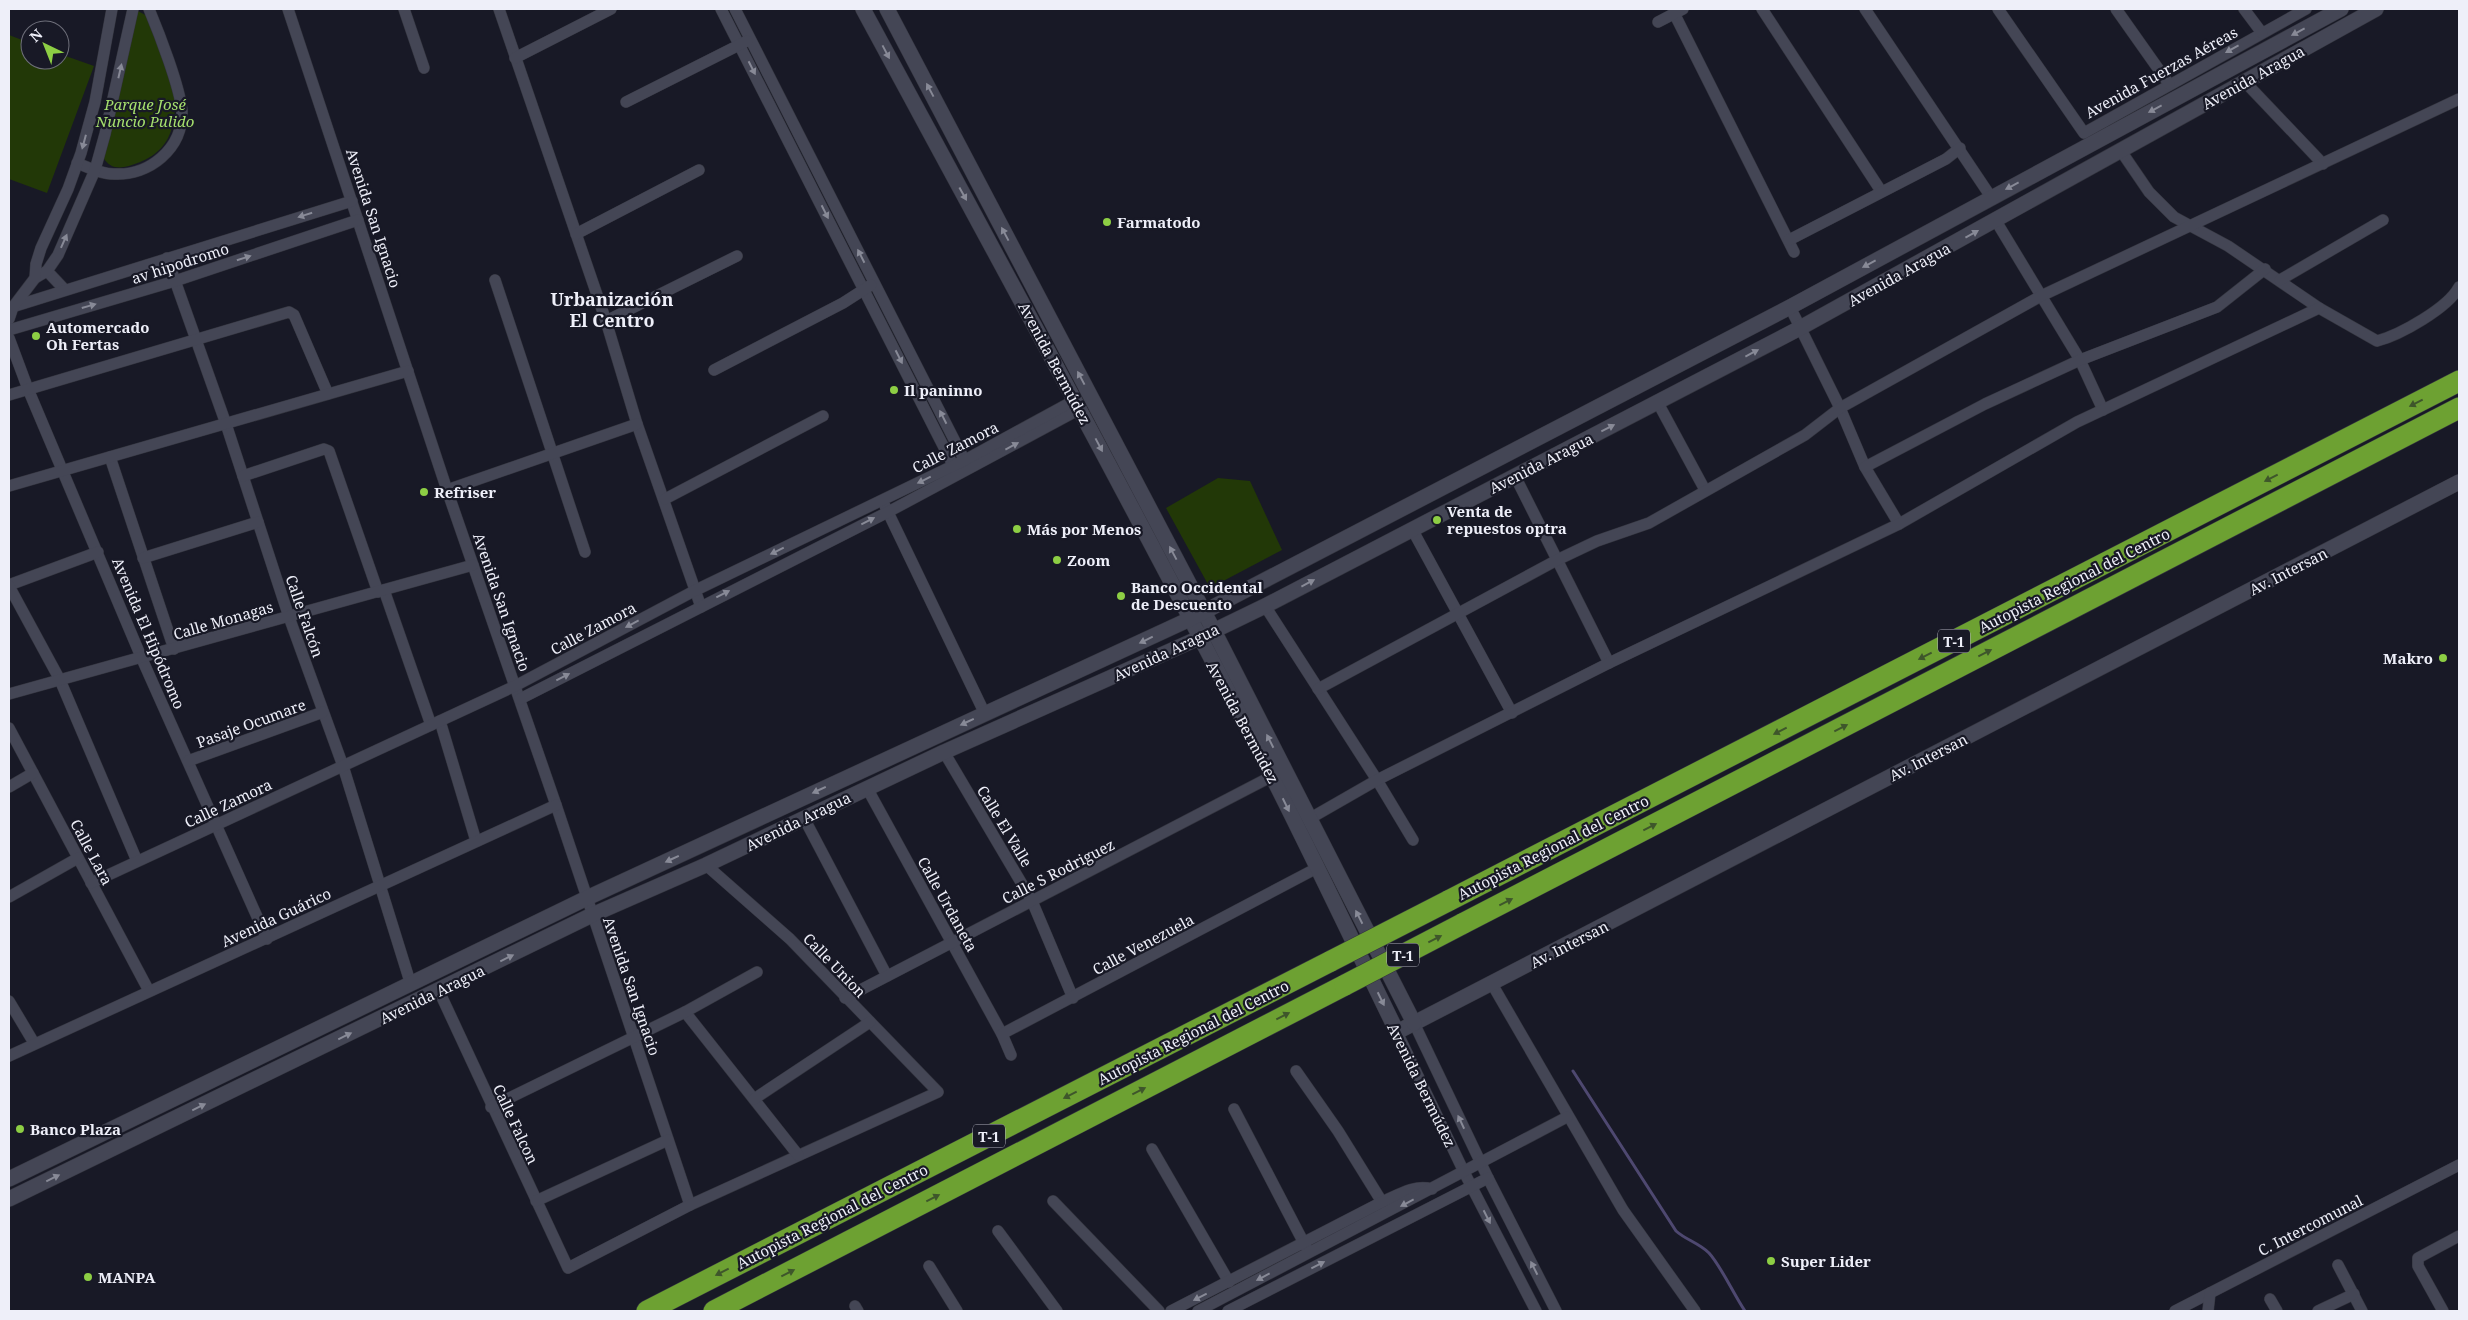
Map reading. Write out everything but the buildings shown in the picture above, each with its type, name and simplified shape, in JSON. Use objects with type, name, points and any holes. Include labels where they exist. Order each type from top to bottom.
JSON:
[{"type":"highway","name":"Autopista Regional del Centro","points":[[646,1311],[1448,902],[2459,381]]},
{"type":"highway","name":"Autopista Regional del Centro","points":[[714,1311],[2459,408]]},
{"type":"street","points":[[35,278],[36,264],[41,248],[77,163],[95,102],[112,9]]},
{"type":"street","points":[[9,319],[11,307],[35,278],[48,271],[58,255],[95,170],[126,46],[133,9]]},
{"type":"street","points":[[77,163],[113,174],[145,169],[167,152],[180,129],[180,103],[149,9]]},
{"type":"street","name":"Avenida San Ignacio","points":[[288,9],[447,490],[520,699],[690,1205]]},
{"type":"street","points":[[404,9],[424,68]]},
{"type":"street","points":[[499,9],[606,321],[637,424],[665,499],[694,591],[701,607]]},
{"type":"street","points":[[515,58],[611,9]]},
{"type":"street","points":[[721,9],[967,465]]},
{"type":"street","points":[[735,9],[956,470]]},
{"type":"street","name":"Avenida Bermúdez","points":[[863,9],[1078,405],[1199,638],[1278,773],[1308,819],[1414,1023],[1480,1162],[1556,1311]]},
{"type":"street","name":"Avenida Bermúdez","points":[[887,9],[1214,631],[1278,773],[1317,868],[1464,1172],[1536,1311]]},
{"type":"street","points":[[1762,9],[1881,191]]},
{"type":"street","points":[[1865,9],[1960,148],[1991,197]]},
{"type":"street","name":"Avenida Fuerzas Aéreas","points":[[1998,9],[2084,133],[2306,9]]},
{"type":"street","points":[[2116,9],[2169,84]]},
{"type":"street","points":[[2244,9],[2262,33]]},
{"type":"street","name":"Avenida Aragua","points":[[9,1179],[587,898],[1190,619],[1790,307],[2341,9]]},
{"type":"street","name":"Avenida Aragua","points":[[9,1199],[592,915],[706,865],[944,752],[1199,638],[1265,606],[1800,328],[2376,9]]},
{"type":"street","points":[[1658,22],[1679,11],[1794,252]]},
{"type":"street","points":[[626,102],[751,39]]},
{"type":"street","points":[[2244,82],[2323,164]]},
{"type":"street","points":[[1318,689],[1557,560],[1597,542],[1649,523],[1805,435],[1840,408],[2041,296],[2192,227],[2459,99]]},
{"type":"street","points":[[1788,240],[1946,159],[1960,148]]},
{"type":"street","points":[[2121,151],[2159,204],[2174,217],[2265,269],[2319,308],[2377,341],[2387,339],[2439,308],[2459,287]]},
{"type":"street","points":[[576,234],[699,170]]},
{"type":"street","name":"av hipodromo","points":[[11,307],[352,201]]},
{"type":"street","points":[[978,221],[994,213]]},
{"type":"street","name":"av hipodromo","points":[[9,330],[175,281],[358,220]]},
{"type":"street","points":[[1996,220],[2080,360],[2103,410]]},
{"type":"street","points":[[2280,280],[2383,220]]},
{"type":"street","points":[[606,321],[737,256]]},
{"type":"street","name":"Calle Falcón","points":[[168,258],[226,424],[289,617],[343,766],[411,984]]},
{"type":"street","points":[[1865,467],[1985,404],[2080,360],[2217,307],[2265,269]]},
{"type":"street","points":[[48,271],[65,290]]},
{"type":"street","points":[[494,280],[585,552]]},
{"type":"street","points":[[714,370],[844,303],[869,286]]},
{"type":"street","points":[[1790,307],[1840,408],[1865,467],[1899,524]]},
{"type":"street","points":[[1308,819],[1377,780],[1609,663],[1899,524],[2076,422],[2319,308]]},
{"type":"street","points":[[9,395],[290,312],[294,315],[328,394]]},
{"type":"street","name":"Avenida El Hipódromo","points":[[9,338],[28,389],[64,470],[142,659],[267,938]]},
{"type":"street","points":[[9,486],[408,371]]},
{"type":"street","points":[[1658,403],[1705,490]]},
{"type":"street","name":"Calle Zamora","points":[[91,883],[515,686],[694,591],[882,500],[967,465],[1078,405]]},
{"type":"street","points":[[665,499],[823,416]]},
{"type":"street","points":[[447,490],[637,424]]},
{"type":"street","points":[[242,476],[324,449],[329,451],[381,591],[436,723],[476,841]]},
{"type":"street","points":[[110,456],[174,650]]},
{"type":"street","name":"Calle Zamora","points":[[520,699],[888,512],[956,470]]},
{"type":"street","points":[[1516,476],[1609,663]]},
{"type":"street","name":"Av. Intersan","points":[[1397,1032],[2459,482]]},
{"type":"street","points":[[882,500],[985,714]]},
{"type":"street","points":[[143,558],[258,522]]},
{"type":"street","points":[[1412,529],[1512,712]]},
{"type":"street","points":[[98,552],[9,586],[60,680],[137,861]]},
{"type":"street","name":"Calle Monagas","points":[[9,694],[142,659],[473,565]]},
{"type":"street","points":[[1265,606],[1377,780],[1413,840]]},
{"type":"street","name":"Pasaje Ocumare","points":[[188,761],[324,712]]},
{"type":"street","name":"Calle Lara","points":[[9,728],[149,991]]},
{"type":"street","name":"Calle El Valle","points":[[944,752],[1032,901],[1073,998]]},
{"type":"street","points":[[9,787],[33,773]]},
{"type":"street","name":"Calle S Rodriguez","points":[[845,998],[1278,773]]},
{"type":"street","name":"Calle Urdaneta","points":[[867,788],[1002,1034]]},
{"type":"street","name":"Avenida Guárico","points":[[9,1056],[556,805]]},
{"type":"street","points":[[804,818],[888,976]]},
{"type":"street","points":[[9,897],[78,858]]},
{"type":"street","name":"Calle Union","points":[[706,865],[790,939],[938,1092],[798,1155]]},
{"type":"street","name":"Calle Venezuela","points":[[1002,1034],[1317,868]]},
{"type":"street","points":[[491,1107],[685,1012],[756,972]]},
{"type":"street","points":[[1492,984],[1567,1117],[1628,1218],[1695,1311]]},
{"type":"street","name":"Calle Falcon","points":[[439,991],[491,1107],[568,1268],[690,1205]]},
{"type":"street","points":[[9,1001],[34,1044]]},
{"type":"street","points":[[685,1012],[798,1155],[690,1205]]},
{"type":"street","points":[[754,1099],[870,1022]]},
{"type":"street","points":[[1002,1034],[1011,1055]]},
{"type":"street","points":[[1296,1071],[1338,1131],[1382,1202]]},
{"type":"street","points":[[1234,1109],[1306,1248]]},
{"type":"street","points":[[1171,1311],[1228,1282],[1432,1189],[1567,1117]]},
{"type":"street","points":[[536,1201],[668,1140]]},
{"type":"street","points":[[1152,1149],[1228,1282]]},
{"type":"street","name":"C. Intercomunal","points":[[2174,1311],[2459,1164]]},
{"type":"street","points":[[1228,1311],[1488,1178]]},
{"type":"street","points":[[1198,1311],[1382,1202],[1413,1188],[1423,1187],[1432,1189]]},
{"type":"street","points":[[1053,1201],[1159,1311]]},
{"type":"street","points":[[998,1231],[1057,1311]]},
{"type":"street","points":[[2443,1311],[2418,1266],[2418,1258],[2459,1236]]},
{"type":"street","points":[[2338,1265],[2362,1311]]},
{"type":"street","points":[[929,1266],[957,1311]]},
{"type":"street","points":[[2208,1311],[2210,1293]]},
{"type":"street","points":[[2318,1311],[2354,1294]]},
{"type":"street","points":[[2270,1299],[2277,1311]]},
{"type":"green space","name":"Parque José Nuncio Pulido","points":[[138,11],[147,16],[168,72],[175,101],[174,116],[168,138],[155,154],[129,166],[118,167],[108,163],[103,157]]},
{"type":"green space","points":[[9,35],[20,39],[20,70],[70,70],[70,58],[94,66],[47,193],[9,179]]},
{"type":"green space","points":[[1218,478],[1250,481],[1282,550],[1210,588],[1166,508]]},
{"type":"waterway","points":[[1573,1071],[1676,1231],[1709,1253],[1745,1311]]},
{"type":"place","name":"Farmatodo","points":[[1107,222]]},
{"type":"place","name":"Automercado Oh Fertas","points":[[36,336]]},
{"type":"place","name":"Il paninno","points":[[894,390]]},
{"type":"place","name":"Refriser","points":[[424,492]]},
{"type":"place","name":"Venta de repuestos optra","points":[[1437,520]]},
{"type":"place","name":"Más por Menos","points":[[1017,529]]},
{"type":"place","name":"Zoom","points":[[1057,560]]},
{"type":"place","name":"Banco Occidental de Descuento","points":[[1121,596]]},
{"type":"place","name":"Makro","points":[[2443,658]]},
{"type":"place","name":"Banco Plaza","points":[[20,1129]]},
{"type":"place","name":"Super Lider","points":[[1771,1261]]},
{"type":"place","name":"MANPA","points":[[88,1277]]},
{"type":"district","name":"Urbanización El Centro","points":[[612,309]]}]
